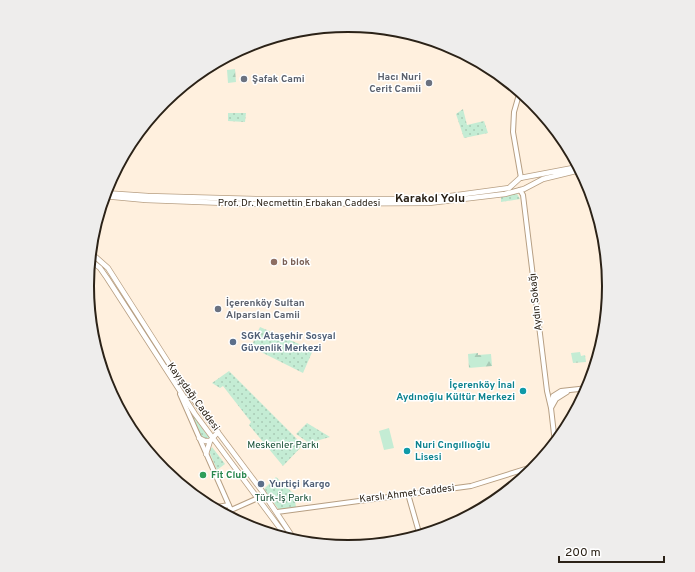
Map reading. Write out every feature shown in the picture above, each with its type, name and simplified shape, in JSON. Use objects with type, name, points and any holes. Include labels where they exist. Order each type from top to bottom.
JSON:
[{"type":"main road","name":"Prof. Dr. Necmettin Erbakan Caddesi","points":[[110,197],[146,200],[252,204],[428,199],[478,194],[509,188],[520,178],[572,168]]},
{"type":"main road","name":"Prof. Dr. Necmettin Erbakan Caddesi","points":[[111,193],[256,199],[384,200],[429,203],[452,202],[505,194],[522,189],[543,179],[574,172]]},
{"type":"main road","points":[[520,178],[527,183],[522,189],[515,185],[520,178]]},
{"type":"main road","name":"Kayışdağı Caddesi","points":[[96,257],[108,268],[184,387],[277,512],[290,533]]},
{"type":"main road","name":"Kayışdağı Caddesi","points":[[95,264],[100,268],[108,280],[180,393],[212,440],[282,531]]},
{"type":"main road","points":[[206,454],[212,440],[218,432]]},
{"type":"main road","points":[[199,438],[205,441],[212,440]]},
{"type":"street","points":[[518,98],[514,112],[513,132],[520,178]]},
{"type":"street","name":"Aydın Sokağı","points":[[522,189],[529,235],[540,335],[551,408]]},
{"type":"street","points":[[554,434],[551,398],[554,394],[579,389]]},
{"type":"street","points":[[180,393],[232,510],[258,498]]},
{"type":"street","name":"Karslı Ahmet Caddesi","points":[[277,512],[471,486],[523,470]]},
{"type":"street","points":[[408,494],[418,530]]},
{"type":"street","points":[[221,506],[229,505]]},
{"type":"green space","points":[[235,69],[236,82],[228,83],[227,70]]},
{"type":"green space","points":[[463,109],[467,125],[484,121],[488,133],[464,138],[456,114]]},
{"type":"green space","points":[[228,113],[246,113],[245,122],[228,121]]},
{"type":"green space","points":[[516,192],[520,199],[501,202],[501,194]]},
{"type":"green space","points":[[260,327],[313,350],[303,373],[251,347]]},
{"type":"green space","points":[[580,352],[581,356],[585,355],[586,362],[573,363],[571,353]]},
{"type":"green space","points":[[478,353],[478,355],[491,354],[492,366],[469,368],[468,354]]},
{"type":"green space","name":"Meskenler Parkı","points":[[229,371],[303,445],[283,466],[249,425],[251,422],[223,386],[220,388],[212,383]]},
{"type":"green space","points":[[191,413],[210,439],[206,439],[199,435]]},
{"type":"green space","name":"Meskenler Parkı","points":[[307,423],[330,437],[309,443],[296,434]]},
{"type":"green space","points":[[389,428],[394,448],[384,450],[379,431]]},
{"type":"green space","points":[[212,447],[225,464],[217,470],[209,451]]},
{"type":"green space","name":"Türk-İş Parkı","points":[[276,477],[294,494],[296,507],[279,510],[264,489]]},
{"type":"place","name":"Şafak Cami","points":[[244,79]]},
{"type":"place","name":"Hacı Nuri Cerit Camii","points":[[429,83]]},
{"type":"place","name":"b blok","points":[[274,262]]},
{"type":"place","name":"İçerenköy Sultan Alparslan Camii","points":[[218,309]]},
{"type":"place","name":"SGK Ataşehir Sosyal Güvenlik Merkezi","points":[[233,342]]},
{"type":"place","name":"İçerenköy İnal Aydınoğlu Kültür Merkezi","points":[[523,391]]},
{"type":"place","name":"Nuri Cıngıllıoğlu Lisesi","points":[[407,451]]},
{"type":"place","name":"Fit Club","points":[[203,475]]},
{"type":"place","name":"Yurtiçi Kargo","points":[[261,484]]},
{"type":"district","name":"Karakol Yolu","points":[[430,199]]}]
